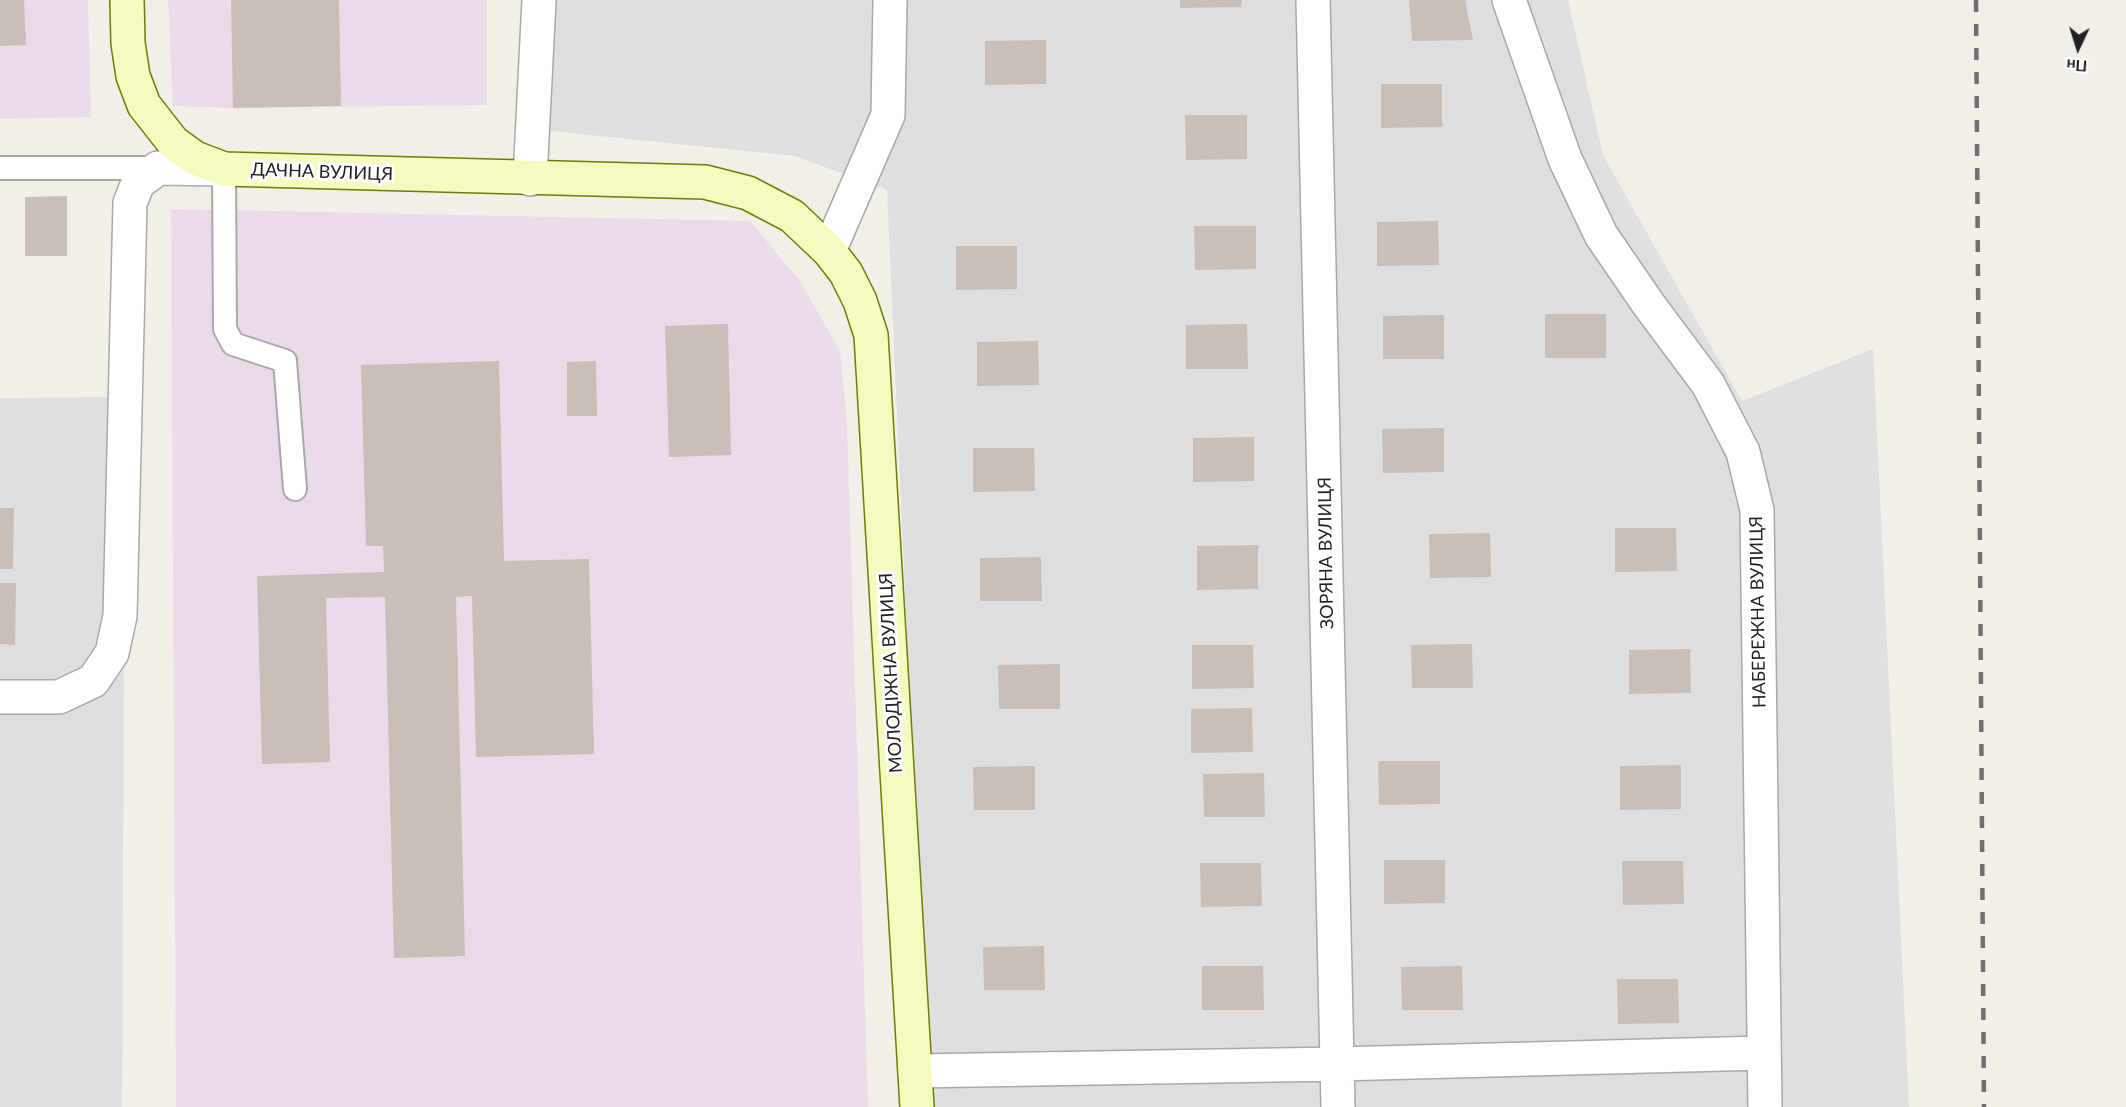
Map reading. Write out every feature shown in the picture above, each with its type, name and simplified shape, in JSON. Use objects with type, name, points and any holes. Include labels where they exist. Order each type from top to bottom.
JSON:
[{"type":"street","points":[[127,0],[129,54],[133,76],[144,105],[173,142],[195,158],[224,169]]},
{"type":"street","points":[[530,178],[539,0]]},
{"type":"street","points":[[829,251],[888,115],[891,0]]},
{"type":"street","name":"ЗОРЯНА ВУЛИЦЯ","points":[[1313,0],[1338,1107]]},
{"type":"street","name":"НАБЕРЕЖНА ВУЛИЦЯ","points":[[1509,0],[1565,159],[1601,235],[1649,305],[1708,384],[1743,452],[1757,510],[1765,1107]]},
{"type":"street","points":[[0,697],[59,697],[93,681],[112,652],[120,616],[130,203],[138,183],[158,168]]},
{"type":"street","name":"ДАЧНА ВУЛИЦЯ","points":[[158,168],[705,182],[748,193],[792,216],[829,251]]},
{"type":"street","name":"МОЛОДІЖНА ВУЛИЦЯ","points":[[829,251],[846,273],[860,301],[872,335],[916,1107]]},
{"type":"street","points":[[915,1071],[1337,1064],[1764,1053]]},
{"type":"lane","points":[[0,168],[158,168]]},
{"type":"lane","points":[[224,169],[225,329],[233,344],[285,361],[295,489]]},
{"type":"shaded area","points":[[0,0],[88,0],[91,117],[0,119]]},
{"type":"shaded area","points":[[168,0],[487,0],[487,105],[233,108],[173,106]]},
{"type":"shaded area","points":[[548,0],[1568,0],[1603,155],[1742,401],[1873,349],[1909,1107],[928,1107],[887,190],[795,156],[541,130]]},
{"type":"shaded area","points":[[171,209],[750,221],[800,281],[840,351],[847,423],[868,1107],[176,1107]]},
{"type":"shaded area","points":[[125,397],[122,1107],[0,1107],[0,398]]},
{"type":"building","points":[[0,0],[24,0],[26,45],[0,46]]},
{"type":"building","points":[[231,0],[339,0],[341,106],[233,108]]},
{"type":"building","points":[[1180,0],[1242,0],[1241,7],[1180,8]]},
{"type":"building","points":[[1409,0],[1465,0],[1473,40],[1412,41]]},
{"type":"building","points":[[1046,40],[1046,84],[985,85],[985,41]]},
{"type":"building","points":[[1381,84],[1442,84],[1442,127],[1381,128]]},
{"type":"building","points":[[1185,115],[1247,115],[1247,159],[1186,160]]},
{"type":"building","points":[[67,196],[67,256],[25,256],[25,197]]},
{"type":"building","points":[[1438,221],[1439,265],[1377,266],[1377,222]]},
{"type":"building","points":[[1194,226],[1256,226],[1256,269],[1195,270]]},
{"type":"building","points":[[956,246],[1017,246],[1017,289],[956,290]]},
{"type":"building","points":[[1545,314],[1606,314],[1606,358],[1545,358]]},
{"type":"building","points":[[1444,315],[1444,359],[1383,359],[1383,316]]},
{"type":"building","points":[[728,324],[731,455],[669,457],[665,326]]},
{"type":"building","points":[[1247,324],[1248,369],[1186,369],[1186,325]]},
{"type":"building","points":[[1038,341],[1039,385],[977,386],[977,342]]},
{"type":"building","points":[[499,361],[504,561],[589,559],[594,754],[476,757],[472,596],[456,597],[465,956],[394,958],[385,597],[326,598],[330,762],[262,764],[257,576],[384,572],[383,546],[366,546],[361,365]]},
{"type":"building","points":[[596,361],[597,416],[567,416],[567,362]]},
{"type":"building","points":[[1444,428],[1444,472],[1383,473],[1382,429]]},
{"type":"building","points":[[1254,437],[1254,481],[1193,482],[1193,438]]},
{"type":"building","points":[[973,448],[1034,448],[1035,491],[973,492]]},
{"type":"building","points":[[0,508],[14,508],[13,569],[0,569]]},
{"type":"building","points":[[1615,528],[1676,528],[1677,571],[1615,572]]},
{"type":"building","points":[[1490,533],[1491,577],[1430,578],[1429,534]]},
{"type":"building","points":[[1258,545],[1258,589],[1197,590],[1197,546]]},
{"type":"building","points":[[1041,557],[1042,601],[980,601],[980,558]]},
{"type":"building","points":[[0,583],[16,583],[15,645],[0,644]]},
{"type":"building","points":[[1472,644],[1473,688],[1412,688],[1411,645]]},
{"type":"building","points":[[1192,645],[1253,645],[1254,688],[1192,689]]},
{"type":"building","points":[[1690,649],[1691,693],[1629,694],[1629,650]]},
{"type":"building","points":[[1060,664],[1060,709],[999,709],[998,665]]},
{"type":"building","points":[[1252,708],[1253,752],[1191,753],[1191,709]]},
{"type":"building","points":[[1378,761],[1440,761],[1440,804],[1379,805]]},
{"type":"building","points":[[1681,765],[1681,809],[1620,810],[1620,766]]},
{"type":"building","points":[[1035,766],[1035,810],[974,810],[973,767]]},
{"type":"building","points":[[1264,773],[1265,817],[1204,817],[1203,774]]},
{"type":"building","points":[[1384,860],[1445,860],[1445,903],[1384,904]]},
{"type":"building","points":[[1622,861],[1683,861],[1684,904],[1623,905]]},
{"type":"building","points":[[1200,863],[1261,863],[1262,906],[1201,907]]},
{"type":"building","points":[[1044,946],[1045,990],[984,990],[983,947]]},
{"type":"building","points":[[1202,966],[1263,966],[1264,1010],[1202,1010]]},
{"type":"building","points":[[1462,966],[1463,1010],[1402,1010],[1401,967]]},
{"type":"building","points":[[1617,979],[1678,979],[1679,1023],[1618,1024]]},
{"type":"railway","points":[[1976,0],[1984,1107]]}]
